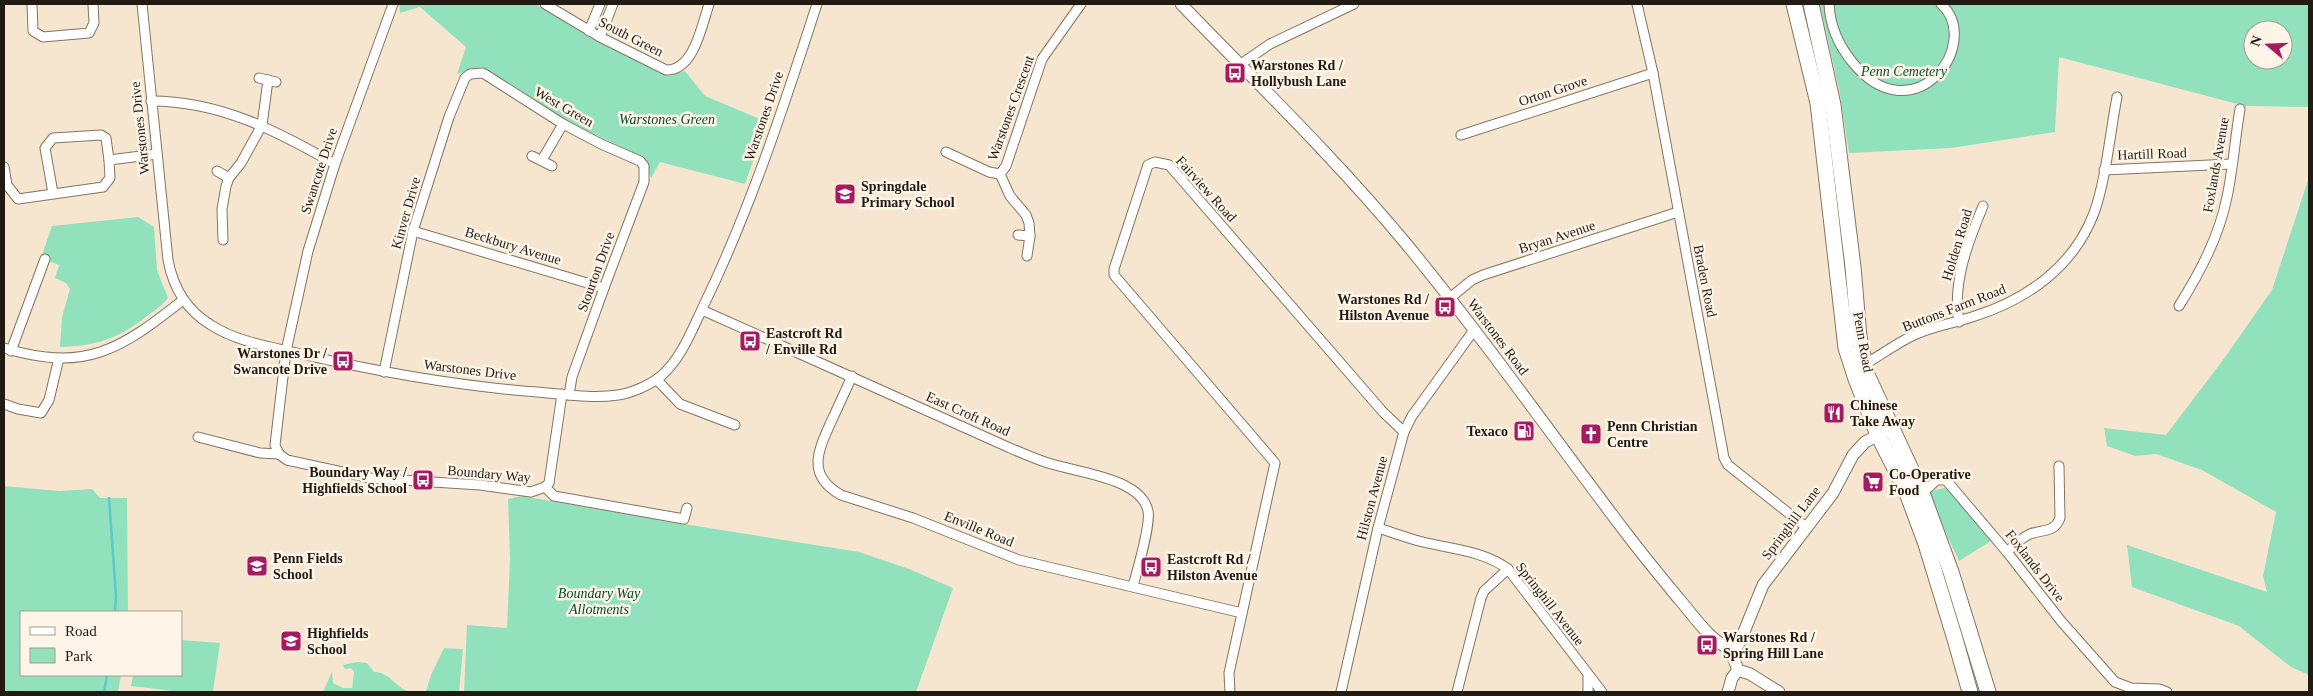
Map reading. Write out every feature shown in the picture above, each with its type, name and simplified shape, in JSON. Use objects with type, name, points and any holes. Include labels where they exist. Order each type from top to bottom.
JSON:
[{"type":"highway","name":"Penn Road","points":[[1794,4],[1818,103],[1846,348],[1878,435],[1911,504],[1956,639],[1970,692]]},
{"type":"highway","name":"Penn Road","points":[[1811,4],[1833,106],[1852,258],[1859,337],[1865,364],[1868,375],[1922,493],[1951,572],[1988,692]]},
{"type":"street","points":[[32,4],[33,31],[42,37],[89,33],[94,23],[94,4]]},
{"type":"street","name":"Warstones Drive","points":[[142,4],[168,260],[174,284],[183,300],[197,315],[218,330],[286,351],[384,372],[472,386],[566,394],[618,395],[643,387],[657,380],[679,355],[726,258],[752,192],[818,4]]},
{"type":"street","name":"Swancote Drive","points":[[279,454],[275,445],[286,351],[308,251],[335,164],[394,4]]},
{"type":"street","name":"South Green","points":[[545,4],[589,31],[666,70],[681,67],[692,53],[709,4]]},
{"type":"street","points":[[589,31],[600,4]]},
{"type":"street","points":[[600,37],[613,4]]},
{"type":"street","name":"Warstones Crescent","points":[[946,152],[989,172],[1000,174],[1006,166],[1042,59],[1080,4]]},
{"type":"street","name":"Warstones Road","points":[[1181,4],[1360,189],[1450,298],[1640,551],[1701,625],[1719,643],[1730,649]]},
{"type":"street","points":[[1241,64],[1270,44],[1354,4]]},
{"type":"street","name":"Braden Road","points":[[1637,4],[1653,73],[1724,458],[1728,465],[1806,528]]},
{"type":"street","points":[[1829,4],[1834,32],[1841,47],[1859,70],[1876,84],[1904,91],[1922,88],[1929,83],[1938,73],[1951,51],[1955,28],[1951,18],[1941,4]]},
{"type":"street","name":"West Green","points":[[477,72],[490,76],[563,124],[601,144],[640,161]]},
{"type":"street","name":"Kinver Drive","points":[[384,372],[414,231],[458,93],[465,78],[477,72]]},
{"type":"street","name":"Orton Grove","points":[[1461,135],[1653,73]]},
{"type":"street","points":[[223,240],[222,209],[229,178],[241,163],[262,125],[268,80]]},
{"type":"street","name":"Buttons Farm Road","points":[[1865,364],[1914,335],[1991,311],[2030,292],[2055,272],[2068,258],[2094,212],[2117,98]]},
{"type":"street","points":[[151,101],[206,106],[262,125],[335,164]]},
{"type":"street","name":"Foxlands Avenue","points":[[2179,306],[2202,268],[2214,240],[2227,197],[2240,110]]},
{"type":"street","points":[[542,160],[563,124]]},
{"type":"street","points":[[4,167],[7,185],[18,199],[103,187],[110,178],[106,138],[101,135],[53,138],[44,148],[53,193]]},
{"type":"street","points":[[109,160],[157,154]]},
{"type":"street","points":[[532,156],[552,166]]},
{"type":"street","name":"Stourton Drive","points":[[545,487],[549,483],[566,394],[644,182],[644,166],[640,161]]},
{"type":"street","name":"Fairview Road","points":[[1242,613],[1275,469],[1273,458],[1114,275],[1148,165],[1155,162],[1169,165],[1384,412],[1404,432]]},
{"type":"street","name":"Hartill Road","points":[[2104,170],[2231,164]]},
{"type":"street","points":[[217,171],[229,178]]},
{"type":"street","points":[[1000,174],[1010,196],[1026,215],[1030,236],[1027,256]]},
{"type":"street","name":"Holden Road","points":[[1959,322],[1957,302],[1959,283],[1970,241],[1983,206]]},
{"type":"street","name":"Bryan Avenue","points":[[1450,298],[1472,280],[1482,275],[1678,212]]},
{"type":"street","name":"Beckbury Avenue","points":[[414,231],[604,288]]},
{"type":"street","points":[[1018,235],[1030,236]]},
{"type":"street","points":[[45,259],[7,350],[28,355],[59,358],[88,356],[111,350],[141,333],[183,300]]},
{"type":"street","name":"East Croft Road","points":[[702,310],[1045,462],[1112,481],[1133,490],[1140,496],[1148,511],[1133,586]]},
{"type":"street","name":"Hilston Avenue","points":[[1341,692],[1378,528],[1404,432],[1412,416],[1474,330]]},
{"type":"street","points":[[4,404],[18,409],[41,413],[50,400],[59,358]]},
{"type":"street","name":"Enville Road","points":[[852,376],[818,450],[820,474],[833,490],[841,495],[913,518],[1019,560],[1242,613]]},
{"type":"street","points":[[657,380],[680,404],[735,425]]},
{"type":"street","name":"Springhill Lane","points":[[1730,649],[1739,644],[1763,585],[1833,493],[1858,449],[1892,428]]},
{"type":"street","name":"Boundary Way","points":[[198,437],[260,453],[279,454],[287,460],[370,478],[480,485],[531,492],[545,487],[554,496],[684,519],[687,508]]},
{"type":"street","points":[[2007,552],[2030,534],[2048,531],[2057,524],[2060,518],[2059,466]]},
{"type":"street","name":"Foxlands Drive","points":[[1911,504],[1937,480],[1946,480],[2007,552],[2061,621],[2115,682],[2124,686],[2159,689],[2167,692]]},
{"type":"street","name":"Springhill Avenue","points":[[1378,528],[1418,541],[1482,555],[1492,559],[1508,570],[1588,677],[1602,692]]},
{"type":"street","points":[[1457,692],[1481,598],[1484,591],[1508,570]]},
{"type":"street","points":[[1230,692],[1229,672],[1242,613]]},
{"type":"street","points":[[1730,649],[1738,670]]},
{"type":"street","points":[[1728,692],[1732,678],[1738,670]]},
{"type":"street","points":[[1738,670],[1750,674],[1778,692]]},
{"type":"street","points":[[1588,677],[1588,692]]},
{"type":"green space","name":"Warstones Green","points":[[399,4],[536,4],[589,37],[668,76],[685,71],[705,96],[767,122],[745,184],[660,162],[651,178],[643,157],[566,121],[483,67],[457,74],[466,47],[420,7],[400,13]]},
{"type":"green space","name":"Penn Cemetery","points":[[1820,4],[2309,4],[2309,107],[2245,106],[2059,57],[2055,132],[1951,148],[1849,153],[1839,89]]},
{"type":"green space","points":[[2309,177],[2309,675],[2291,667],[2239,626],[2132,587],[2127,545],[2267,592],[2263,576],[2276,512],[2202,470],[2156,454],[2135,456],[2107,446],[2104,428],[2166,435],[2223,360],[2272,290]]},
{"type":"green space","points":[[138,217],[154,227],[157,270],[168,298],[158,308],[116,336],[96,343],[60,347],[62,317],[70,289],[66,283],[55,278],[59,265],[41,258],[52,226]]},
{"type":"green space","points":[[4,486],[59,491],[92,489],[100,498],[127,498],[128,611],[20,611],[20,676],[121,676],[118,692],[4,692]]},
{"type":"green space","points":[[1948,487],[1991,541],[1959,561],[1927,492]]},
{"type":"green space","name":"Boundary Way Allotments","points":[[522,496],[859,552],[909,569],[953,588],[916,692],[464,692],[467,625],[507,628],[510,559],[508,499]]},
{"type":"green space","points":[[182,640],[220,643],[213,692],[181,692],[131,686],[133,676],[182,676]]},
{"type":"green space","points":[[444,648],[463,649],[459,692],[413,692],[426,691],[431,675]]},
{"type":"green space","points":[[357,662],[367,663],[374,672],[384,674],[409,692],[323,692],[332,672],[333,683],[343,688],[352,688],[354,672],[351,668],[345,669],[343,665]]},
{"type":"waterway","points":[[109,498],[116,596],[115,611]]},
{"type":"waterway","points":[[104,692],[107,676]]},
{"type":"place","name":"Warstones Rd / Hollybush Lane","points":[[1235,73]]},
{"type":"place","name":"Springdale Primary School","points":[[845,194]]},
{"type":"place","name":"Warstones Rd / Hilston Avenue","points":[[1445,307]]},
{"type":"place","name":"Eastcroft Rd / Enville Rd","points":[[750,341]]},
{"type":"place","name":"Warstones Dr / Swancote Drive","points":[[343,361]]},
{"type":"place","name":"Chinese Take Away","points":[[1834,413]]},
{"type":"place","name":"Texaco","points":[[1524,431]]},
{"type":"place","name":"Penn Christian Centre","points":[[1591,434]]},
{"type":"place","name":"Boundary Way / Highfields School","points":[[423,480]]},
{"type":"place","name":"Co-Operative Food","points":[[1873,482]]},
{"type":"place","name":"Penn Fields School","points":[[257,566]]},
{"type":"place","name":"Eastcroft Rd / Hilston Avenue","points":[[1151,567]]},
{"type":"place","name":"Highfields School","points":[[291,641]]},
{"type":"place","name":"Warstones Rd / Spring Hill Lane","points":[[1707,645]]}]
